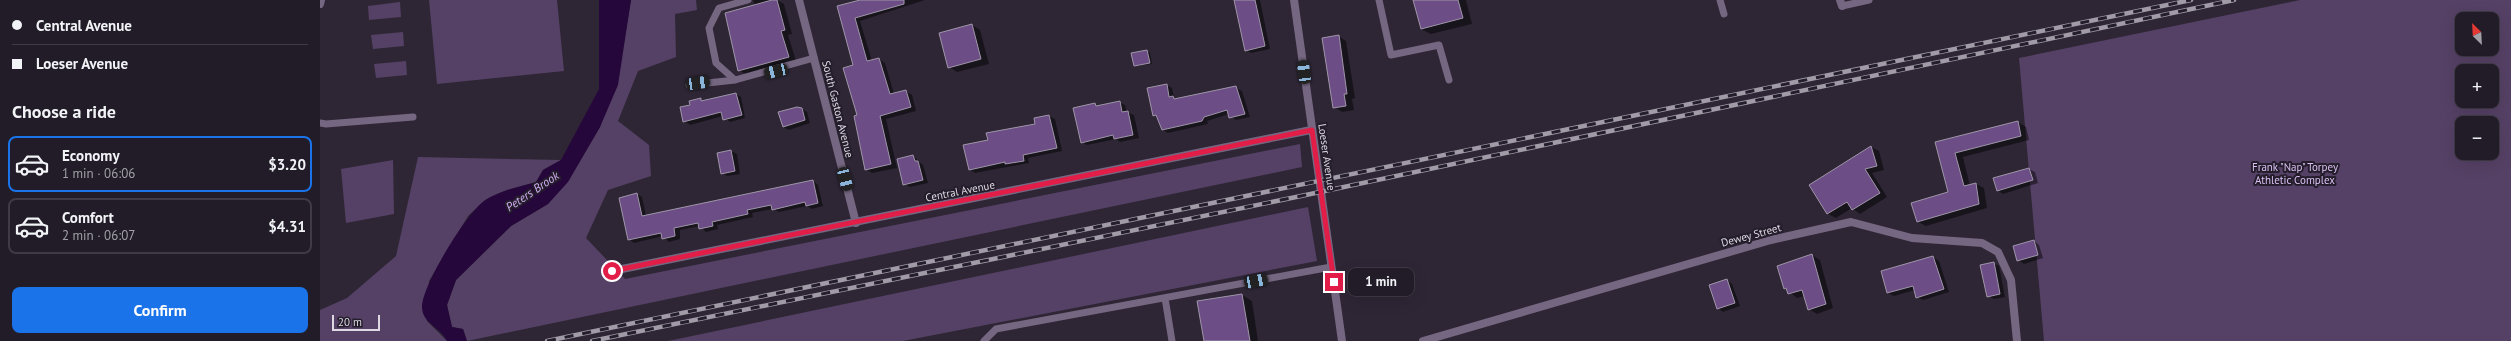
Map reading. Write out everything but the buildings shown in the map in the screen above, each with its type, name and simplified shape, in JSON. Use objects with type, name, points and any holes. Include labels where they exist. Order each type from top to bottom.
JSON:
[{"type":"street","points":[[320,4],[321,0]]},
{"type":"street","name":"South Gaston Avenue","points":[[799,0],[856,223]]},
{"type":"street","name":"Loeser Avenue","points":[[1294,0],[1342,341]]},
{"type":"street","name":"Central Avenue","points":[[612,271],[1312,130]]},
{"type":"street","name":"Dewey Street","points":[[1423,341],[1771,240],[1851,222],[1912,238],[1982,243],[1998,252],[2011,280],[2017,341]]},
{"type":"lane","points":[[735,80],[716,63],[709,28],[719,8],[748,0]]},
{"type":"lane","points":[[1379,0],[1391,55],[1439,45],[1449,80]]},
{"type":"lane","points":[[1720,0],[1724,14]]},
{"type":"lane","points":[[1841,3],[1869,0]]},
{"type":"lane","points":[[689,85],[735,80],[814,58]]},
{"type":"lane","points":[[320,123],[326,124],[414,117]]},
{"type":"lane","points":[[984,341],[996,329],[1331,267]]},
{"type":"lane","points":[[1165,298],[1172,341]]},
{"type":"green space","points":[[429,0],[557,0],[564,71],[437,84]]},
{"type":"green space","points":[[631,0],[696,0],[697,10],[675,14],[676,57],[638,71],[618,121],[649,145],[651,176],[608,190],[586,238],[625,279],[1300,144],[1302,167],[467,341],[463,329],[452,327],[447,305],[456,280],[511,226],[548,204],[568,181],[600,127],[624,42]]},
{"type":"green space","name":"Frank \"Nap\" Torpey Athletic Complex","points":[[2300,0],[2511,0],[2511,341],[2044,341],[2019,58]]},
{"type":"green space","points":[[400,2],[401,17],[369,20],[368,6]]},
{"type":"green space","points":[[403,32],[404,46],[373,49],[371,35]]},
{"type":"green space","points":[[406,61],[407,75],[376,78],[374,64]]},
{"type":"green space","points":[[418,157],[561,160],[543,170],[536,182],[507,190],[485,200],[468,216],[429,281],[427,321],[447,341],[320,341],[320,310],[347,298],[396,256]]},
{"type":"green space","points":[[393,160],[394,214],[346,223],[341,169]]},
{"type":"green space","points":[[1308,207],[1317,261],[903,341],[668,341]]},
{"type":"water","name":"Peters Brook","points":[[599,0],[631,0],[618,85],[600,127],[568,182],[548,204],[511,226],[456,280],[447,305],[452,327],[463,329],[467,341],[447,341],[425,318],[423,313],[422,308],[424,298],[429,284],[446,251],[476,208],[490,197],[503,191],[536,182],[543,170],[561,160],[599,89]]},
{"type":"railway","points":[[547,341],[2191,0]]},
{"type":"railway","points":[[592,341],[1301,196],[2234,0]]},
{"type":"route","points":[[612,271],[1057,183],[1312,130],[1334,282]]}]
